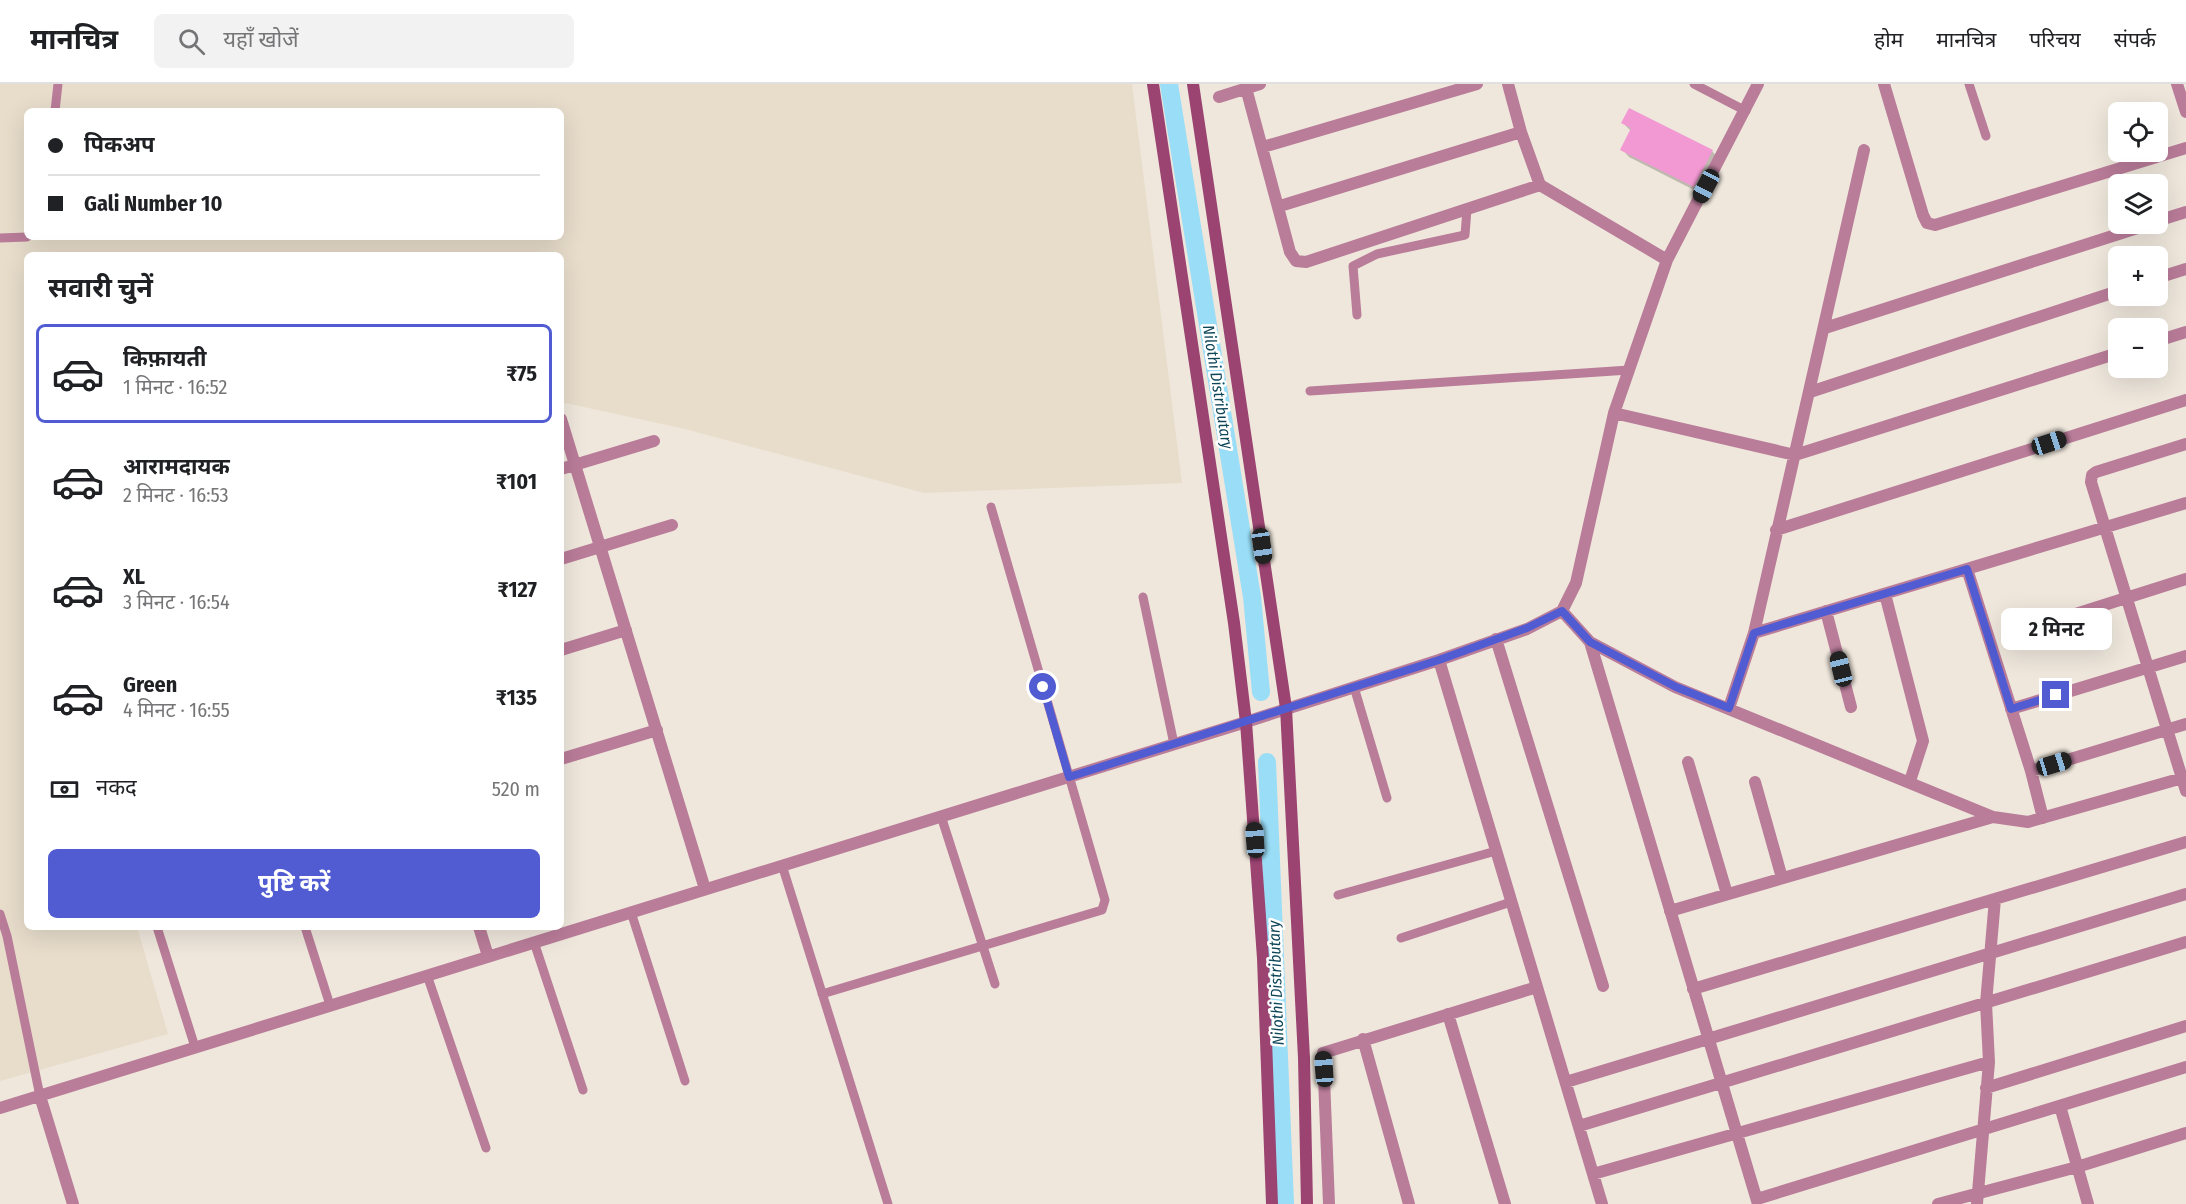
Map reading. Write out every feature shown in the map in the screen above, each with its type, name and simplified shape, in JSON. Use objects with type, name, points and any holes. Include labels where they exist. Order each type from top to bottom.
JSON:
[{"type":"street","points":[[1153,84],[1234,623],[1246,722],[1263,958],[1272,1204]]},
{"type":"street","points":[[1193,84],[1286,708],[1304,1058],[1307,1204]]},
{"type":"street","points":[[1219,97],[1260,84]]},
{"type":"street","points":[[1263,147],[1477,84]]},
{"type":"street","points":[[1508,84],[1521,132],[1540,185],[1667,260]]},
{"type":"street","points":[[0,1108],[1246,722],[1439,660],[1527,628],[1562,611],[1576,583],[1614,413],[1667,260],[1758,84]]},
{"type":"street","points":[[1884,84],[1923,215],[1927,223],[1935,225],[2186,148]]},
{"type":"street","points":[[2177,84],[2186,112]]},
{"type":"street","points":[[1246,88],[1280,206],[1290,252],[1296,261],[1306,262],[1540,185]]},
{"type":"street","points":[[1280,206],[1521,132]]},
{"type":"street","points":[[1729,708],[1754,633],[1864,150]]},
{"type":"street","points":[[2168,218],[2186,212]]},
{"type":"street","points":[[1825,328],[2119,234]]},
{"type":"street","points":[[2168,275],[2186,269]]},
{"type":"street","points":[[1810,392],[2108,294]]},
{"type":"street","points":[[2168,338],[2186,332]]},
{"type":"street","points":[[1614,413],[1796,455],[2108,356]]},
{"type":"street","points":[[1776,530],[2186,400]]},
{"type":"street","points":[[564,428],[705,889]]},
{"type":"street","points":[[564,468],[654,441]]},
{"type":"street","points":[[2186,444],[2096,472],[2091,482],[2167,730],[2184,778],[2186,791]]},
{"type":"street","points":[[1754,633],[2186,503]]},
{"type":"street","points":[[564,558],[672,525]]},
{"type":"street","points":[[1967,569],[2031,771],[2043,818]]},
{"type":"street","points":[[2019,632],[2186,579]]},
{"type":"street","points":[[1885,594],[1923,741],[1910,781]]},
{"type":"street","points":[[1562,611],[1590,642],[1676,687],[1910,781],[1993,817],[2028,822],[2184,778]]},
{"type":"street","points":[[1826,611],[1851,707]]},
{"type":"street","points":[[564,649],[626,630]]},
{"type":"street","points":[[1496,639],[1603,986]]},
{"type":"street","points":[[1590,642],[1757,1202],[2186,1067]]},
{"type":"street","points":[[2011,709],[2186,656]]},
{"type":"street","points":[[1439,660],[1602,1204]]},
{"type":"street","points":[[2031,771],[2186,724]]},
{"type":"street","points":[[564,758],[657,730]]},
{"type":"street","points":[[1688,762],[1727,894]]},
{"type":"street","points":[[1755,782],[1782,878]]},
{"type":"street","points":[[1670,911],[1993,817]]},
{"type":"street","points":[[1694,989],[2186,842]]},
{"type":"street","points":[[1566,1082],[1708,1037],[2186,894]]},
{"type":"street","points":[[1977,1198],[1989,1062],[1986,1003],[1995,899]]},
{"type":"street","points":[[480,930],[488,956]]},
{"type":"street","points":[[1579,1126],[2186,942]]},
{"type":"street","points":[[1304,1058],[1537,987]]},
{"type":"street","points":[[1448,1014],[1505,1204]]},
{"type":"street","points":[[1986,1088],[2186,1026]]},
{"type":"street","points":[[1363,1039],[1409,1204]]},
{"type":"street","points":[[1323,1053],[1329,1204]]},
{"type":"street","points":[[1593,1174],[1989,1062]]},
{"type":"street","points":[[40,1096],[73,1204]]},
{"type":"street","points":[[2060,1106],[2088,1204]]},
{"type":"street","points":[[1938,1204],[1977,1198],[2186,1133]]},
{"type":"lane","points":[[55,108],[58,84]]},
{"type":"lane","points":[[1694,84],[1746,111]]},
{"type":"lane","points":[[1969,84],[1986,136]]},
{"type":"lane","points":[[1357,315],[1353,266],[1377,254],[1465,235],[1467,209]]},
{"type":"lane","points":[[0,238],[24,237]]},
{"type":"lane","points":[[1310,392],[1629,369]]},
{"type":"lane","points":[[822,994],[1102,910],[1105,900],[991,507]]},
{"type":"lane","points":[[1143,597],[1174,744]]},
{"type":"lane","points":[[1354,687],[1387,798]]},
{"type":"lane","points":[[941,816],[995,984]]},
{"type":"lane","points":[[1338,895],[1496,851]]},
{"type":"lane","points":[[782,865],[888,1204]]},
{"type":"lane","points":[[1401,938],[1511,902]]},
{"type":"lane","points":[[631,912],[685,1081]]},
{"type":"lane","points":[[0,914],[7,936],[40,1096]]},
{"type":"lane","points":[[158,930],[195,1047]]},
{"type":"lane","points":[[306,930],[330,1005]]},
{"type":"lane","points":[[534,942],[583,1090]]},
{"type":"lane","points":[[428,975],[486,1148]]},
{"type":"shaded area","points":[[0,84],[1132,84],[1182,483],[924,493],[685,429],[564,403],[564,252],[24,252],[24,930],[138,930],[168,1034],[0,1081]]},
{"type":"building","points":[[1629,108],[1713,150],[1694,187],[1620,150],[1631,128],[1621,123]]},
{"type":"waterway","name":"Nilothi Distributary","points":[[1169,84],[1252,597],[1261,692]]},
{"type":"waterway","name":"Nilothi Distributary","points":[[1267,762],[1285,1204]]},
{"type":"route","points":[[1043,687],[1069,777],[1439,660],[1527,628],[1562,611],[1590,642],[1676,687],[1729,708],[1754,633],[1967,569],[2011,709],[2056,695]]}]
